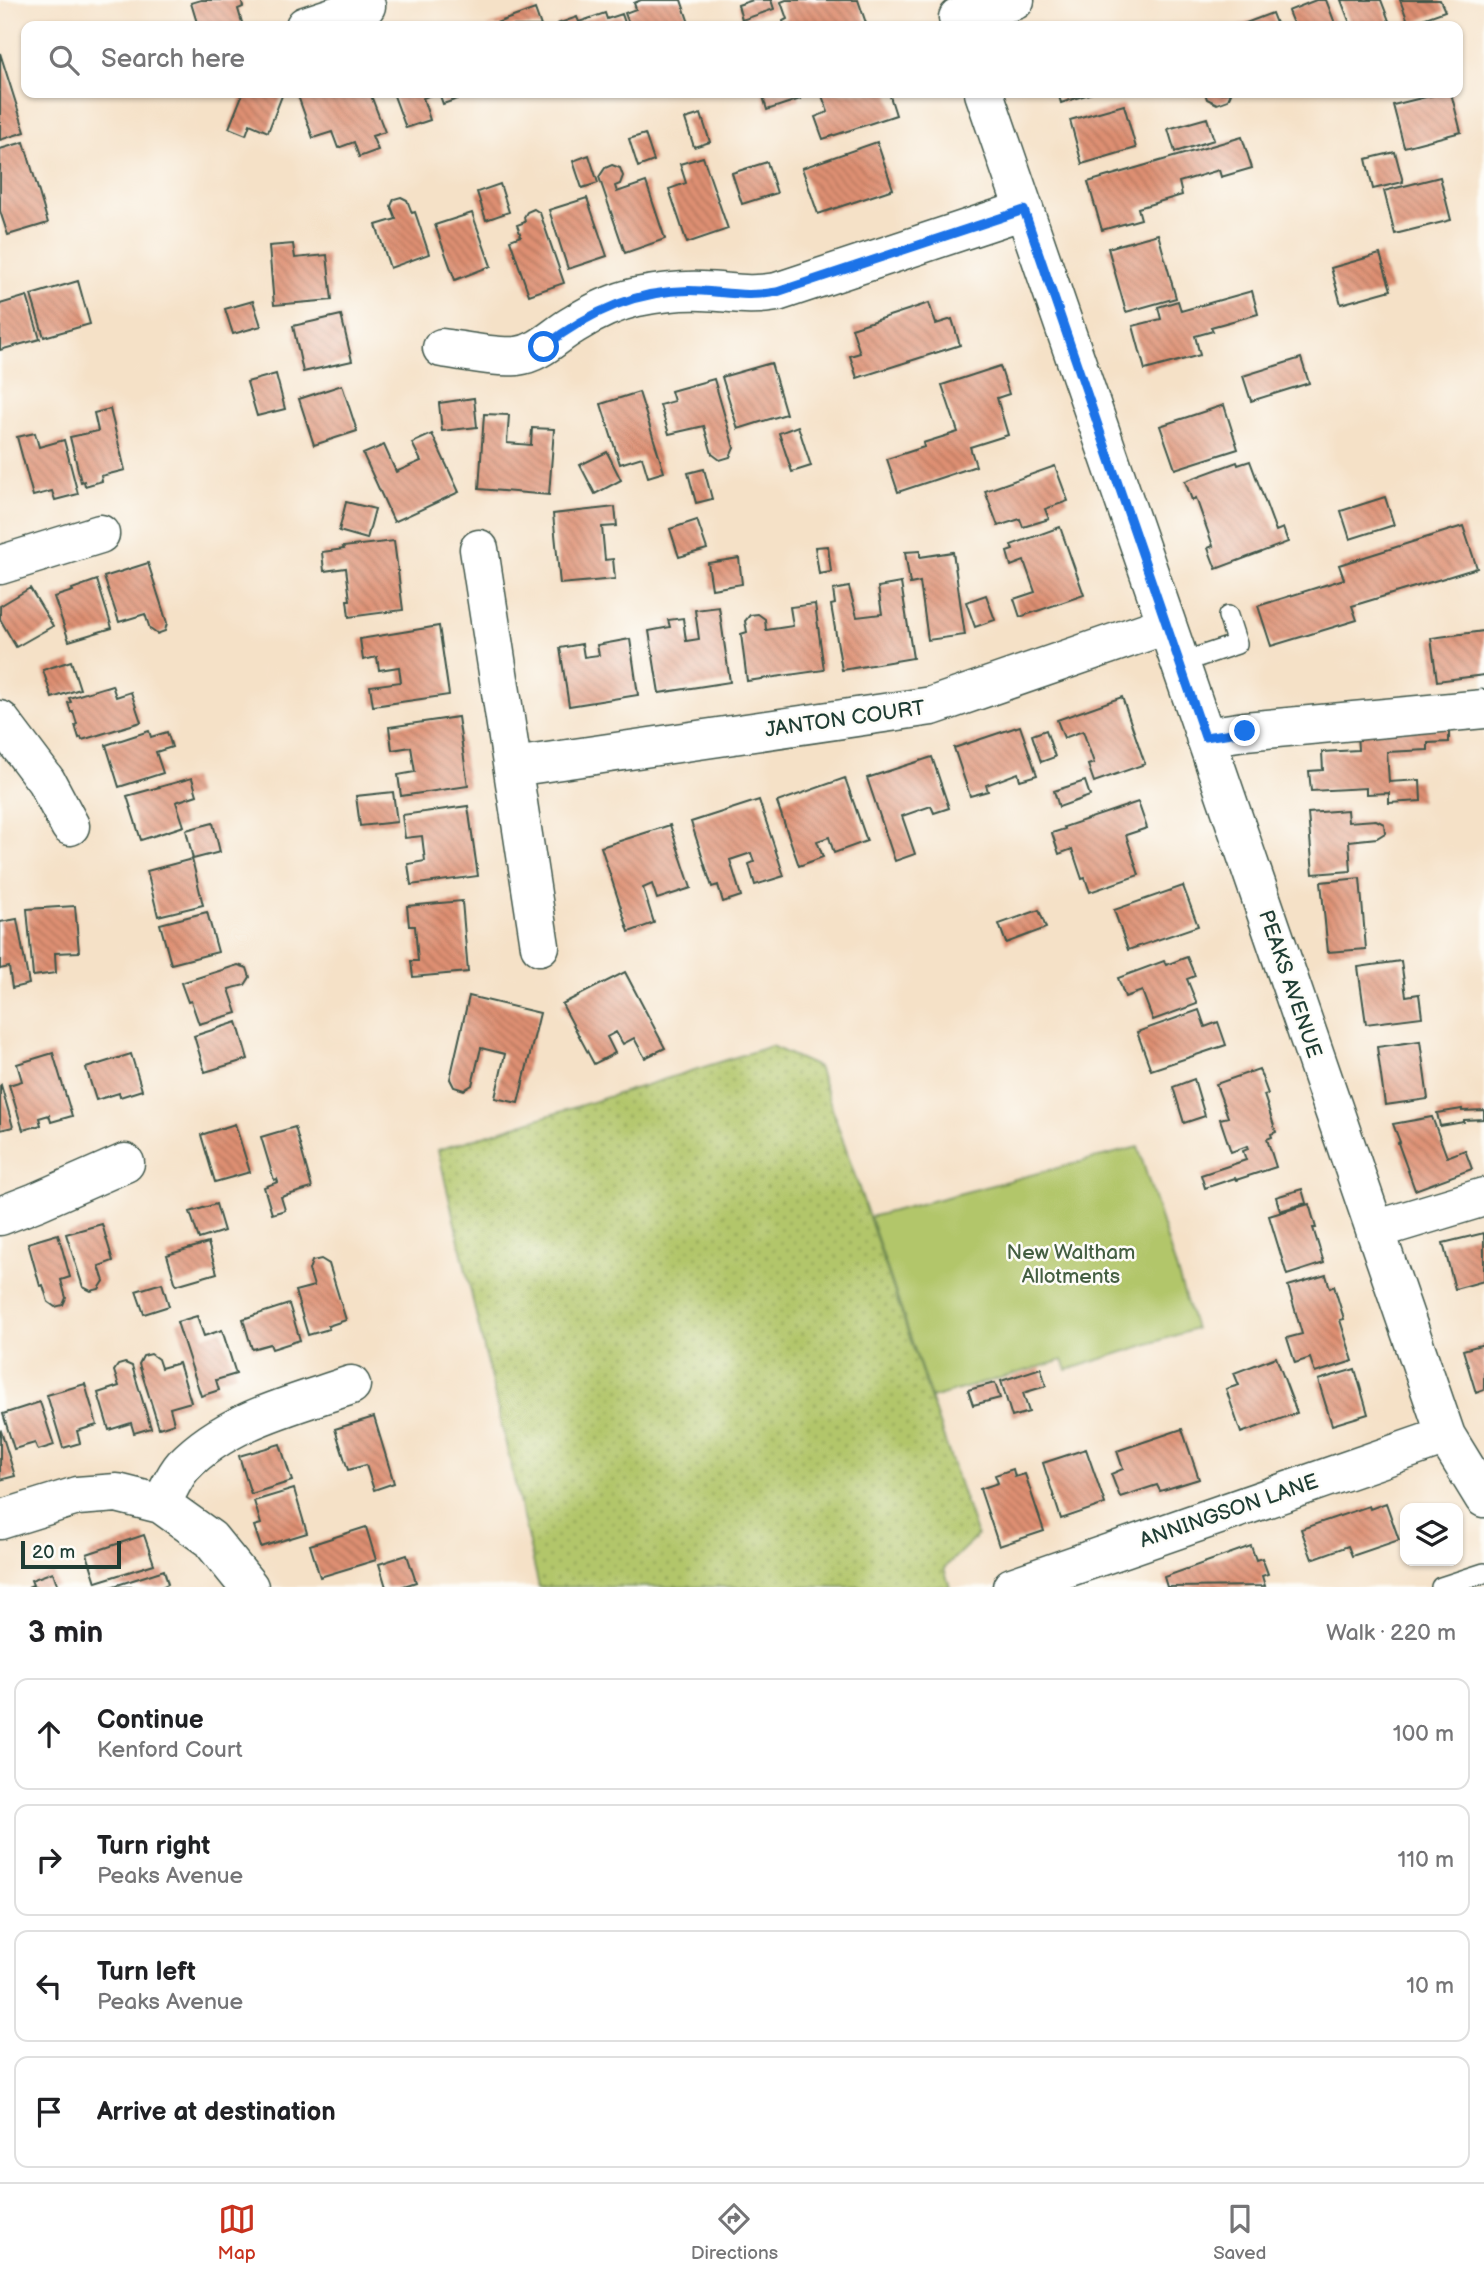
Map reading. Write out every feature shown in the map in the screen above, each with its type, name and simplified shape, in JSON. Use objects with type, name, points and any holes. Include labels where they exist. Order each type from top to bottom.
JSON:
[{"type":"street","points":[[957,15],[1015,0]]},
{"type":"street","points":[[319,21],[371,2]]},
{"type":"street","name":"PEAKS AVENUE","points":[[986,98],[1446,1436],[1484,1498]]},
{"type":"street","points":[[442,348],[517,356],[544,347],[571,326],[601,310],[634,298],[667,292],[701,291],[736,295],[777,292],[1024,210]]},
{"type":"street","points":[[0,565],[100,534]]},
{"type":"street","points":[[479,549],[540,946]]},
{"type":"street","name":"JANTON COURT","points":[[513,767],[932,706],[1166,625]]},
{"type":"street","points":[[1205,737],[1484,709]]},
{"type":"street","points":[[0,720],[46,781],[69,826]]},
{"type":"street","points":[[0,1216],[125,1163]]},
{"type":"street","points":[[1375,1230],[1484,1197]]},
{"type":"street","points":[[161,1504],[181,1468],[220,1436],[256,1418],[351,1385]]},
{"type":"street","name":"ANNINGSON LANE","points":[[1012,1587],[1446,1436]]},
{"type":"street","points":[[0,1520],[78,1496],[117,1493],[161,1504],[210,1539],[249,1587]]},
{"type":"lane","points":[[1180,663],[1237,644],[1228,616]]},
{"type":"lane","points":[[1441,1587],[1484,1573]]},
{"type":"green space","points":[[771,1046],[818,1067],[977,1536],[944,1568],[950,1587],[539,1587],[438,1150]]},
{"type":"green space","name":"New Waltham Allotments","points":[[1138,1147],[1195,1329],[1067,1370],[1063,1360],[931,1398],[870,1217]]},
{"type":"building","points":[[201,0],[241,0],[243,7],[238,9],[242,21],[196,21],[191,3]]},
{"type":"building","points":[[641,0],[681,0],[688,21],[628,21],[625,13],[636,9],[634,3]]},
{"type":"building","points":[[753,0],[771,0],[774,9],[742,20],[738,5]]},
{"type":"building","points":[[858,0],[865,21],[783,21],[787,19],[781,2]]},
{"type":"building","points":[[1316,0],[1326,0],[1334,21],[1292,21],[1288,11]]},
{"type":"building","points":[[1341,0],[1381,0],[1389,21],[1349,21]]},
{"type":"building","points":[[1400,0],[1440,0],[1445,11],[1417,21],[1408,21]]},
{"type":"building","points":[[535,9],[539,21],[502,21]]},
{"type":"building","points":[[605,13],[607,19],[622,14],[624,21],[582,21]]},
{"type":"building","points":[[1272,13],[1275,21],[1251,21]]},
{"type":"building","points":[[0,53],[25,132],[0,140]]},
{"type":"building","points":[[241,98],[281,98],[268,132],[250,124],[246,135],[229,128]]},
{"type":"building","points":[[299,98],[372,98],[385,132],[372,136],[378,150],[359,157],[354,142],[338,148],[332,132],[313,138]]},
{"type":"building","points":[[395,98],[423,98],[430,120],[406,128]]},
{"type":"building","points":[[441,98],[460,98],[443,104]]},
{"type":"building","points":[[763,98],[800,98],[800,99],[767,110]]},
{"type":"building","points":[[823,98],[891,98],[896,115],[823,139],[815,117],[828,112]]},
{"type":"building","points":[[1060,98],[1076,98],[1061,103]]},
{"type":"building","points":[[1207,98],[1229,98],[1217,104]]},
{"type":"building","points":[[1422,98],[1452,98],[1461,132],[1404,147],[1393,105]]},
{"type":"building","points":[[1124,105],[1136,148],[1082,164],[1070,120]]},
{"type":"building","points":[[701,114],[710,142],[694,147],[685,119]]},
{"type":"building","points":[[1207,118],[1214,140],[1175,152],[1168,129]]},
{"type":"building","points":[[645,134],[654,161],[638,167],[629,139]]},
{"type":"building","points":[[1242,137],[1252,168],[1221,177],[1219,170],[1179,182],[1182,195],[1138,208],[1141,219],[1102,230],[1088,182]]},
{"type":"building","points":[[24,142],[48,223],[8,235],[0,211],[0,149]]},
{"type":"building","points":[[877,142],[893,189],[818,214],[802,168]]},
{"type":"building","points":[[1395,152],[1403,182],[1373,189],[1366,159]]},
{"type":"building","points":[[589,155],[598,183],[582,188],[573,161]]},
{"type":"building","points":[[703,157],[728,229],[687,243],[669,189],[686,183],[680,164]]},
{"type":"building","points":[[767,162],[777,193],[742,204],[732,173]]},
{"type":"building","points":[[612,165],[620,168],[623,176],[620,184],[615,186],[617,192],[646,182],[665,239],[625,253],[599,177],[605,168]]},
{"type":"building","points":[[1440,177],[1451,220],[1395,234],[1384,191]]},
{"type":"building","points":[[500,184],[509,212],[486,220],[477,192]]},
{"type":"building","points":[[401,197],[407,200],[412,213],[415,212],[429,254],[390,268],[376,225],[396,219],[391,206],[394,199]]},
{"type":"building","points":[[587,198],[607,256],[568,269],[549,210]]},
{"type":"building","points":[[534,209],[540,213],[564,283],[529,295],[510,240],[521,236],[517,225],[525,222],[527,212]]},
{"type":"building","points":[[472,213],[491,266],[455,280],[435,225]]},
{"type":"building","points":[[1158,234],[1176,298],[1126,312],[1108,248]]},
{"type":"building","points":[[293,244],[295,258],[327,255],[332,300],[274,305],[269,246]]},
{"type":"building","points":[[1380,254],[1391,290],[1341,304],[1331,268]]},
{"type":"building","points":[[78,281],[90,324],[44,337],[31,295]]},
{"type":"building","points":[[1252,291],[1258,314],[1211,327],[1213,331],[1195,336],[1200,355],[1145,370],[1133,326],[1161,319],[1158,307],[1178,301],[1181,311]]},
{"type":"building","points":[[27,296],[40,339],[0,350],[0,304]]},
{"type":"building","points":[[253,301],[261,326],[233,334],[225,309]]},
{"type":"building","points":[[929,303],[936,324],[952,319],[960,345],[857,378],[850,356],[860,353],[852,328]]},
{"type":"building","points":[[341,315],[352,361],[303,372],[293,326]]},
{"type":"building","points":[[1301,358],[1309,383],[1251,401],[1243,376]]},
{"type":"building","points":[[771,363],[786,414],[738,429],[722,377]]},
{"type":"building","points":[[1000,366],[1009,394],[997,398],[1008,435],[970,447],[976,466],[898,492],[887,459],[924,447],[923,443],[958,432],[942,385]]},
{"type":"building","points":[[276,374],[285,409],[257,416],[247,382]]},
{"type":"building","points":[[714,379],[734,448],[730,457],[720,460],[712,454],[704,426],[669,434],[660,405],[674,401],[671,391]]},
{"type":"building","points":[[342,385],[357,431],[314,445],[299,399]]},
{"type":"building","points":[[639,392],[664,472],[648,477],[642,457],[620,464],[601,404]]},
{"type":"building","points":[[474,398],[477,427],[442,431],[439,403]]},
{"type":"building","points":[[1224,405],[1238,449],[1175,469],[1160,426]]},
{"type":"building","points":[[110,409],[125,470],[101,476],[102,481],[85,486],[84,481],[81,482],[70,437],[98,431],[94,413]]},
{"type":"building","points":[[484,414],[509,415],[507,443],[531,445],[532,428],[554,429],[549,495],[479,489]]},
{"type":"building","points":[[798,426],[811,466],[792,472],[779,433]]},
{"type":"building","points":[[35,433],[39,447],[64,440],[78,494],[55,500],[52,491],[33,496],[17,437]]},
{"type":"building","points":[[432,434],[459,492],[394,522],[363,454],[384,445],[396,472],[421,461],[412,443]]},
{"type":"building","points":[[607,452],[621,480],[595,494],[580,465]]},
{"type":"building","points":[[1250,461],[1276,531],[1283,528],[1288,542],[1216,569],[1208,548],[1213,546],[1196,498],[1192,500],[1185,481],[1237,462],[1238,465]]},
{"type":"building","points":[[1055,466],[1068,501],[1045,509],[1049,519],[1023,527],[1020,519],[998,526],[985,491]]},
{"type":"building","points":[[704,469],[712,499],[696,503],[688,473]]},
{"type":"building","points":[[1385,497],[1394,525],[1350,539],[1341,511]]},
{"type":"building","points":[[346,502],[375,509],[367,539],[339,531]]},
{"type":"building","points":[[615,507],[617,526],[602,527],[605,560],[613,559],[615,579],[560,584],[553,514]]},
{"type":"building","points":[[697,520],[707,549],[679,557],[670,529]]},
{"type":"building","points":[[1463,526],[1477,568],[1352,606],[1357,620],[1271,646],[1258,606],[1344,579],[1339,565]]},
{"type":"building","points":[[1060,527],[1084,595],[1020,617],[1014,599],[1035,592],[1024,561],[1011,566],[1007,552],[1013,550],[1011,545]]},
{"type":"building","points":[[394,541],[403,610],[349,617],[346,568],[324,571],[322,552]]},
{"type":"building","points":[[828,546],[831,572],[819,574],[815,547]]},
{"type":"building","points":[[920,551],[920,557],[953,552],[965,635],[928,640],[920,582],[910,584],[905,552]]},
{"type":"building","points":[[739,558],[742,584],[712,589],[708,563]]},
{"type":"building","points":[[148,563],[167,623],[165,631],[157,634],[150,629],[145,614],[119,622],[104,577]]},
{"type":"building","points":[[97,580],[112,628],[69,641],[54,597]]},
{"type":"building","points":[[901,583],[913,658],[842,670],[831,605],[835,604],[833,590],[849,587],[857,617],[882,614],[878,587]]},
{"type":"building","points":[[30,588],[53,626],[16,647],[0,619],[0,606]]},
{"type":"building","points":[[986,595],[995,620],[975,627],[966,602]]},
{"type":"building","points":[[815,604],[824,670],[747,681],[741,634],[747,632],[745,621],[750,615],[758,614],[765,619],[766,630],[793,626],[790,607]]},
{"type":"building","points":[[719,607],[730,682],[659,693],[649,631],[670,627],[668,620],[683,618],[686,641],[699,639],[695,610]]},
{"type":"building","points":[[439,626],[449,695],[373,706],[370,686],[401,682],[399,667],[379,670],[377,657],[363,660],[360,639]]},
{"type":"building","points":[[1484,631],[1484,675],[1437,681],[1431,638]]},
{"type":"building","points":[[630,639],[638,695],[569,706],[560,648],[582,644],[584,657],[599,655],[597,645]]},
{"type":"building","points":[[71,661],[80,689],[52,698],[43,670]]},
{"type":"building","points":[[112,685],[116,697],[131,692],[141,722],[82,740],[68,703],[71,702],[69,698]]},
{"type":"building","points":[[1122,697],[1145,764],[1094,782],[1088,765],[1094,763],[1083,731],[1064,738],[1057,720]]},
{"type":"building","points":[[458,717],[468,786],[401,796],[398,775],[415,772],[411,747],[392,750],[389,727]]},
{"type":"building","points":[[1020,726],[1037,775],[1020,780],[1018,773],[986,785],[988,791],[970,796],[954,748]]},
{"type":"building","points":[[1449,727],[1449,742],[1428,743],[1428,750],[1387,752],[1389,782],[1420,780],[1421,801],[1389,803],[1389,793],[1366,794],[1366,788],[1311,791],[1309,771],[1323,770],[1322,752],[1358,750],[1357,733]]},
{"type":"building","points":[[1046,730],[1055,757],[1041,762],[1032,735]]},
{"type":"building","points":[[149,731],[151,737],[167,732],[172,747],[156,752],[163,773],[119,787],[106,745]]},
{"type":"building","points":[[932,757],[949,808],[934,813],[931,806],[902,816],[915,854],[895,861],[867,778]]},
{"type":"building","points":[[192,778],[197,795],[176,802],[184,826],[141,840],[127,796]]},
{"type":"building","points":[[845,778],[867,841],[834,853],[829,837],[817,841],[823,857],[799,866],[777,802]]},
{"type":"building","points":[[1085,781],[1090,796],[1059,807],[1054,791]]},
{"type":"building","points":[[393,792],[397,822],[360,826],[356,796]]},
{"type":"building","points":[[759,800],[784,876],[755,885],[749,864],[754,862],[751,853],[730,860],[741,896],[723,902],[718,885],[712,887],[691,822]]},
{"type":"building","points":[[1138,802],[1147,828],[1126,835],[1139,875],[1090,892],[1085,878],[1082,879],[1072,849],[1059,854],[1052,833]]},
{"type":"building","points":[[468,806],[478,876],[411,885],[408,864],[425,861],[422,836],[405,838],[402,815]]},
{"type":"building","points":[[1347,810],[1348,822],[1376,820],[1384,824],[1385,833],[1377,838],[1349,841],[1351,871],[1313,874],[1308,813]]},
{"type":"building","points":[[213,823],[220,852],[193,859],[186,830]]},
{"type":"building","points":[[670,825],[691,888],[657,899],[652,884],[643,888],[654,923],[629,932],[601,847]]},
{"type":"building","points":[[192,859],[203,905],[158,916],[147,871]]},
{"type":"building","points":[[1360,878],[1366,949],[1328,952],[1321,882]]},
{"type":"building","points":[[1183,886],[1198,926],[1128,950],[1114,910]]},
{"type":"building","points":[[462,901],[468,972],[413,977],[411,961],[418,961],[415,926],[409,926],[407,906]]},
{"type":"building","points":[[75,906],[79,952],[55,953],[56,973],[33,976],[27,909]]},
{"type":"building","points":[[1039,910],[1046,928],[1006,943],[999,924]]},
{"type":"building","points":[[207,912],[218,952],[171,964],[160,924]]},
{"type":"building","points":[[17,919],[29,984],[12,988],[9,967],[0,969],[0,922]]},
{"type":"building","points":[[1187,957],[1195,976],[1187,979],[1197,1004],[1153,1020],[1142,991],[1125,997],[1118,978],[1164,961],[1166,965]]},
{"type":"building","points":[[1401,961],[1406,996],[1419,994],[1422,1017],[1366,1024],[1358,967]]},
{"type":"building","points":[[238,965],[247,968],[250,977],[245,985],[229,989],[237,1013],[199,1024],[181,983]]},
{"type":"building","points":[[625,972],[665,1048],[645,1058],[634,1038],[623,1044],[616,1032],[607,1037],[615,1053],[594,1064],[562,1004]]},
{"type":"building","points":[[469,996],[540,1013],[518,1103],[495,1098],[505,1054],[481,1048],[472,1085],[464,1090],[454,1087],[450,1079]]},
{"type":"building","points":[[1199,1010],[1205,1027],[1218,1022],[1226,1045],[1151,1070],[1137,1032]]},
{"type":"building","points":[[237,1022],[248,1059],[205,1072],[194,1036]]},
{"type":"building","points":[[1420,1041],[1428,1099],[1385,1105],[1377,1047]]},
{"type":"building","points":[[53,1053],[72,1116],[51,1122],[49,1115],[39,1118],[41,1125],[23,1130],[9,1085],[22,1081],[17,1064]]},
{"type":"building","points":[[131,1054],[142,1090],[120,1097],[119,1093],[96,1100],[86,1068]]},
{"type":"building","points":[[1259,1069],[1268,1094],[1264,1095],[1276,1132],[1267,1139],[1276,1167],[1205,1188],[1201,1175],[1246,1160],[1243,1151],[1248,1149],[1247,1146],[1231,1152],[1220,1119],[1228,1117],[1216,1084]]},
{"type":"building","points":[[1194,1079],[1205,1116],[1184,1123],[1173,1087]]},
{"type":"building","points":[[0,1086],[13,1127],[0,1130]]},
{"type":"building","points":[[1462,1109],[1484,1110],[1484,1119],[1464,1120],[1440,1126],[1437,1113]]},
{"type":"building","points":[[1432,1117],[1447,1157],[1465,1150],[1472,1169],[1415,1190],[1393,1124]]},
{"type":"building","points":[[235,1124],[250,1172],[215,1182],[201,1135]]},
{"type":"building","points":[[295,1127],[312,1188],[281,1197],[285,1210],[272,1214],[264,1187],[278,1182],[277,1179],[274,1180],[261,1137]]},
{"type":"building","points":[[1302,1189],[1306,1203],[1280,1211],[1276,1197]]},
{"type":"building","points":[[216,1204],[224,1231],[199,1239],[190,1212]]},
{"type":"building","points":[[1309,1204],[1324,1263],[1287,1275],[1269,1216]]},
{"type":"building","points":[[102,1224],[113,1261],[99,1266],[104,1281],[99,1289],[91,1291],[83,1287],[66,1234]]},
{"type":"building","points":[[1484,1233],[1484,1281],[1455,1289],[1443,1243]]},
{"type":"building","points":[[58,1234],[70,1277],[61,1280],[66,1298],[63,1305],[55,1307],[48,1302],[43,1285],[40,1286],[28,1243]]},
{"type":"building","points":[[208,1243],[217,1273],[176,1285],[167,1255]]},
{"type":"building","points":[[321,1259],[329,1264],[346,1320],[328,1326],[329,1329],[308,1335],[295,1291],[314,1286],[309,1270],[312,1261]]},
{"type":"building","points":[[1326,1275],[1330,1288],[1334,1286],[1344,1319],[1340,1320],[1353,1361],[1315,1373],[1310,1358],[1295,1363],[1287,1338],[1302,1334],[1288,1286]]},
{"type":"building","points":[[162,1283],[169,1306],[144,1314],[136,1291]]},
{"type":"building","points":[[289,1304],[300,1340],[272,1349],[270,1344],[252,1349],[243,1319]]},
{"type":"building","points":[[197,1316],[204,1336],[222,1330],[236,1374],[216,1380],[219,1390],[201,1396],[177,1322]]},
{"type":"building","points":[[1484,1344],[1484,1390],[1476,1393],[1463,1350]]},
{"type":"building","points":[[151,1354],[158,1359],[161,1368],[179,1363],[191,1402],[170,1408],[174,1423],[159,1428],[139,1364],[143,1356]]},
{"type":"building","points":[[1276,1357],[1297,1413],[1241,1433],[1226,1389],[1239,1385],[1234,1373]]},
{"type":"building","points":[[125,1363],[132,1366],[151,1428],[134,1433],[131,1423],[109,1430],[98,1393],[119,1386],[114,1371],[118,1365]]},
{"type":"building","points":[[1041,1368],[1046,1386],[1023,1393],[1029,1412],[1012,1417],[1001,1381]]},
{"type":"building","points":[[1355,1369],[1368,1414],[1332,1425],[1318,1380]]},
{"type":"building","points":[[995,1383],[1000,1398],[973,1405],[968,1390]]},
{"type":"building","points":[[85,1384],[97,1425],[77,1431],[80,1443],[63,1448],[47,1395]]},
{"type":"building","points":[[40,1402],[54,1445],[38,1450],[35,1443],[14,1449],[3,1414]]},
{"type":"building","points":[[374,1417],[394,1483],[374,1490],[366,1465],[348,1470],[335,1429]]},
{"type":"building","points":[[1182,1429],[1199,1479],[1160,1491],[1157,1485],[1120,1497],[1111,1474],[1123,1469],[1117,1451]]},
{"type":"building","points":[[0,1432],[15,1476],[0,1480]]},
{"type":"building","points":[[280,1444],[292,1481],[251,1494],[239,1456]]},
{"type":"building","points":[[1086,1449],[1105,1504],[1061,1519],[1043,1463]]},
{"type":"building","points":[[1013,1469],[1015,1477],[1025,1474],[1044,1531],[999,1546],[980,1489],[998,1483],[995,1475]]},
{"type":"building","points":[[294,1489],[307,1533],[261,1547],[254,1526],[261,1524],[254,1501]]},
{"type":"building","points":[[1386,1503],[1399,1540],[1352,1556],[1348,1546],[1312,1559],[1301,1529],[1369,1506],[1370,1509]]},
{"type":"building","points":[[366,1527],[376,1560],[320,1577],[310,1545]]},
{"type":"building","points":[[144,1535],[154,1564],[96,1582],[87,1554]]},
{"type":"building","points":[[1251,1546],[1256,1560],[1262,1558],[1268,1574],[1262,1576],[1265,1586],[1167,1587],[1164,1577]]},
{"type":"building","points":[[407,1555],[416,1582],[401,1587],[386,1587],[379,1564]]},
{"type":"building","points":[[164,1570],[168,1584],[162,1587],[111,1587]]},
{"type":"building","points":[[53,1572],[58,1587],[28,1587],[33,1585],[31,1580]]},
{"type":"route","points":[[544,347],[571,326],[601,310],[634,298],[667,292],[701,291],[736,295],[777,292],[1024,210],[1205,737],[1245,731]]}]
